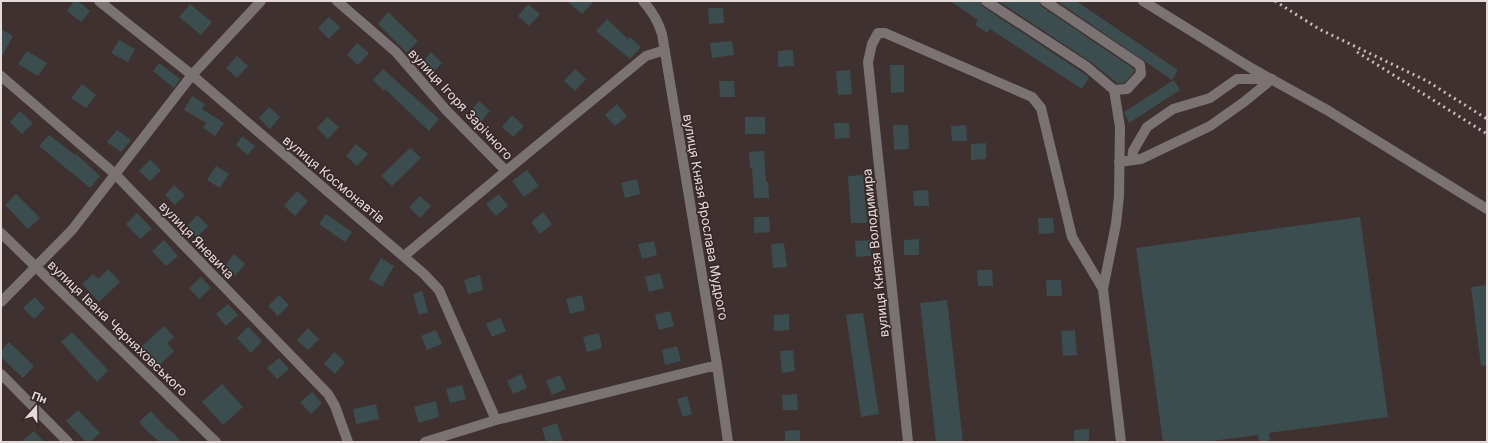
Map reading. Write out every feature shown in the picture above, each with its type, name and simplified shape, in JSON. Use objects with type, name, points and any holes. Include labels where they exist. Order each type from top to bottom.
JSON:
[{"type":"street","name":"вулиця Космонавтів","points":[[99,1],[192,75],[404,256],[439,290],[496,420]]},
{"type":"street","points":[[1,302],[72,230],[192,75],[261,1]]},
{"type":"street","name":"вулиця Ігоря Зарічного","points":[[337,1],[396,52],[446,110],[506,171],[646,56],[664,50]]},
{"type":"street","name":"вулиця Князя Ярослава Мудрого","points":[[643,1],[658,22],[664,50],[718,365],[728,442]]},
{"type":"street","points":[[986,1],[1087,67],[1114,90],[1120,127],[1119,196],[1116,224],[1103,289],[1121,442]]},
{"type":"street","points":[[1045,1],[1140,65],[1141,74],[1127,89],[1114,90]]},
{"type":"street","points":[[1143,1],[1272,79],[1327,110],[1487,209]]},
{"type":"street","name":"вулиця Князя Володимира","points":[[908,442],[868,62],[872,44],[878,33],[885,33],[1032,97],[1041,108],[1054,171],[1072,237],[1103,289]]},
{"type":"street","name":"вулиця Яневича","points":[[1,76],[115,174],[328,394],[335,406],[348,442]]},
{"type":"street","points":[[1132,160],[1133,152],[1147,127],[1173,109],[1210,98],[1237,79],[1272,79]]},
{"type":"street","points":[[1119,162],[1141,159],[1210,126],[1244,102],[1272,79]]},
{"type":"street","points":[[404,256],[506,171]]},
{"type":"street","name":"вулиця Івана Черняховського","points":[[1,233],[36,265],[216,442]]},
{"type":"street","points":[[425,442],[496,420],[718,365]]},
{"type":"street","points":[[1,374],[68,442]]},
{"type":"building","points":[[74,1],[78,1],[90,11],[81,22],[67,11]]},
{"type":"building","points":[[567,1],[594,1],[582,14]]},
{"type":"building","points":[[950,1],[980,1],[982,6],[1089,77],[1082,89],[990,29],[987,33],[975,25],[978,20]]},
{"type":"building","points":[[998,1],[1039,1],[1041,6],[1134,69],[1134,72],[1124,83],[1117,83],[1091,62]]},
{"type":"building","points":[[1057,1],[1076,1],[1178,70],[1172,80]]},
{"type":"building","points":[[190,4],[212,22],[201,35],[179,17]]},
{"type":"building","points":[[528,4],[540,14],[529,26],[518,16]]},
{"type":"building","points":[[708,8],[723,8],[724,23],[709,24]]},
{"type":"building","points":[[388,12],[418,41],[407,53],[378,24]]},
{"type":"building","points":[[329,17],[340,27],[329,39],[318,28]]},
{"type":"building","points":[[607,19],[628,39],[630,37],[641,47],[630,59],[596,31]]},
{"type":"building","points":[[1,29],[13,36],[1,58]]},
{"type":"building","points":[[119,40],[135,49],[128,62],[111,53]]},
{"type":"building","points":[[732,41],[734,55],[712,58],[710,43]]},
{"type":"building","points":[[357,43],[369,53],[358,65],[347,55]]},
{"type":"building","points":[[793,50],[794,66],[778,67],[778,51]]},
{"type":"building","points":[[27,51],[47,63],[38,76],[18,64]]},
{"type":"building","points":[[431,52],[442,63],[432,74],[421,64]]},
{"type":"building","points":[[237,56],[248,66],[237,78],[226,68]]},
{"type":"building","points":[[159,63],[180,79],[174,88],[153,71]]},
{"type":"building","points":[[890,65],[904,65],[904,92],[891,93]]},
{"type":"building","points":[[383,69],[439,119],[429,131],[385,89],[384,91],[373,80]]},
{"type":"building","points":[[575,69],[586,79],[575,91],[564,81]]},
{"type":"building","points":[[850,70],[852,94],[838,95],[836,71]]},
{"type":"building","points":[[1174,80],[1180,90],[1129,123],[1124,112]]},
{"type":"building","points":[[719,81],[734,81],[735,97],[720,97]]},
{"type":"building","points":[[82,84],[96,95],[86,108],[71,98]]},
{"type":"building","points":[[192,96],[205,104],[202,109],[224,123],[215,136],[203,128],[206,123],[184,110]]},
{"type":"building","points":[[479,101],[490,111],[480,123],[469,113]]},
{"type":"building","points":[[617,104],[627,116],[615,126],[605,115]]},
{"type":"building","points":[[269,107],[280,117],[270,129],[259,118]]},
{"type":"building","points":[[20,111],[33,123],[22,134],[10,122]]},
{"type":"building","points":[[512,115],[524,126],[513,137],[502,127]]},
{"type":"building","points":[[327,117],[339,127],[328,139],[317,128]]},
{"type":"building","points":[[745,117],[765,117],[765,134],[745,134]]},
{"type":"building","points":[[834,123],[849,123],[850,138],[835,139]]},
{"type":"building","points":[[893,125],[908,125],[909,149],[894,150]]},
{"type":"building","points":[[966,125],[967,141],[952,141],[951,126]]},
{"type":"building","points":[[117,130],[131,140],[121,152],[107,142]]},
{"type":"building","points":[[49,135],[75,155],[76,154],[100,176],[90,188],[39,146]]},
{"type":"building","points":[[242,136],[255,146],[248,155],[236,145]]},
{"type":"building","points":[[986,143],[986,159],[971,160],[971,144]]},
{"type":"building","points":[[356,144],[368,154],[357,166],[346,156]]},
{"type":"building","points":[[410,148],[421,158],[392,186],[381,176]]},
{"type":"building","points":[[764,151],[766,182],[768,182],[769,198],[754,198],[752,168],[750,168],[749,152]]},
{"type":"building","points":[[150,160],[161,170],[150,181],[139,171]]},
{"type":"building","points":[[216,166],[229,174],[220,188],[207,180]]},
{"type":"building","points":[[527,170],[539,186],[524,197],[512,181]]},
{"type":"building","points":[[863,175],[867,223],[851,223],[848,176]]},
{"type":"building","points":[[637,179],[640,194],[625,198],[621,183]]},
{"type":"building","points":[[174,185],[185,195],[175,205],[165,195]]},
{"type":"building","points":[[928,190],[929,206],[914,206],[913,191]]},
{"type":"building","points":[[297,191],[308,201],[295,216],[284,206]]},
{"type":"building","points":[[16,194],[40,218],[28,229],[5,205]]},
{"type":"building","points":[[499,194],[508,206],[496,216],[486,204]]},
{"type":"building","points":[[420,196],[431,206],[420,218],[409,207]]},
{"type":"building","points":[[543,212],[552,224],[540,234],[531,222]]},
{"type":"building","points":[[137,213],[152,229],[140,239],[126,224]]},
{"type":"building","points":[[326,214],[352,232],[345,242],[319,224]]},
{"type":"building","points":[[197,215],[208,226],[197,237],[186,227]]},
{"type":"building","points":[[754,217],[769,217],[770,232],[754,233]]},
{"type":"building","points":[[1360,217],[1388,417],[1269,433],[1270,442],[1259,442],[1258,435],[1204,442],[1163,442],[1136,248]]},
{"type":"building","points":[[1038,218],[1053,218],[1054,233],[1039,234]]},
{"type":"building","points":[[919,239],[919,255],[904,255],[904,240]]},
{"type":"building","points":[[164,240],[178,256],[166,266],[152,251]]},
{"type":"building","points":[[870,240],[871,256],[856,257],[855,241]]},
{"type":"building","points":[[654,241],[657,255],[642,259],[638,244]]},
{"type":"building","points":[[784,243],[787,267],[773,268],[771,244]]},
{"type":"building","points":[[234,254],[245,264],[235,276],[224,267]]},
{"type":"building","points":[[381,258],[394,266],[382,287],[369,279]]},
{"type":"building","points":[[108,269],[120,282],[99,302],[82,284],[93,274],[98,279]]},
{"type":"building","points":[[977,270],[992,270],[993,286],[978,286]]},
{"type":"building","points":[[660,273],[664,288],[649,292],[645,277]]},
{"type":"building","points":[[480,275],[483,290],[468,294],[464,280]]},
{"type":"building","points":[[201,277],[211,288],[199,299],[189,288]]},
{"type":"building","points":[[1046,280],[1061,280],[1062,296],[1047,296]]},
{"type":"building","points":[[1487,285],[1487,365],[1481,366],[1471,287]]},
{"type":"building","points":[[422,291],[428,312],[419,315],[413,294]]},
{"type":"building","points":[[279,295],[289,305],[278,316],[268,306]]},
{"type":"building","points":[[582,295],[585,310],[570,314],[566,299]]},
{"type":"building","points":[[35,297],[45,308],[34,319],[23,308]]},
{"type":"building","points":[[947,300],[963,442],[936,442],[920,303]]},
{"type":"building","points":[[228,304],[238,315],[226,326],[216,314]]},
{"type":"building","points":[[670,311],[674,326],[659,330],[655,315]]},
{"type":"building","points":[[863,313],[879,414],[861,417],[846,315]]},
{"type":"building","points":[[789,314],[789,330],[774,331],[774,315]]},
{"type":"building","points":[[500,318],[506,331],[492,337],[486,324]]},
{"type":"building","points":[[164,326],[174,337],[167,343],[174,351],[157,368],[139,349]]},
{"type":"building","points":[[248,327],[262,341],[251,353],[237,338]]},
{"type":"building","points":[[308,328],[319,339],[308,350],[297,340]]},
{"type":"building","points":[[436,330],[442,344],[427,350],[421,336]]},
{"type":"building","points":[[1075,330],[1077,355],[1063,356],[1061,331]]},
{"type":"building","points":[[72,332],[108,370],[97,382],[61,342]]},
{"type":"building","points":[[599,333],[602,348],[587,352],[583,337]]},
{"type":"building","points":[[9,342],[34,366],[23,378],[1,357],[1,351]]},
{"type":"building","points":[[677,346],[681,361],[665,365],[662,350]]},
{"type":"building","points":[[793,350],[795,371],[782,373],[780,351]]},
{"type":"building","points":[[334,352],[345,362],[335,374],[324,364]]},
{"type":"building","points":[[279,358],[289,369],[277,379],[267,368]]},
{"type":"building","points":[[521,374],[527,388],[513,394],[507,381]]},
{"type":"building","points":[[560,375],[566,389],[552,395],[546,381]]},
{"type":"building","points":[[222,384],[243,407],[223,425],[202,402]]},
{"type":"building","points":[[462,385],[466,399],[450,403],[446,389]]},
{"type":"building","points":[[312,392],[322,403],[311,414],[300,402]]},
{"type":"building","points":[[797,394],[798,410],[783,410],[782,395]]},
{"type":"building","points":[[687,396],[692,414],[683,417],[677,399]]},
{"type":"building","points":[[436,401],[439,417],[419,423],[414,407]]},
{"type":"building","points":[[376,404],[379,419],[356,424],[353,409]]},
{"type":"building","points":[[78,410],[100,433],[90,442],[86,442],[66,421]]},
{"type":"building","points":[[151,411],[168,430],[169,429],[182,442],[160,442],[149,433],[139,422]]},
{"type":"building","points":[[557,423],[563,442],[546,442],[542,428]]},
{"type":"building","points":[[1089,429],[1089,442],[1074,442],[1074,430]]},
{"type":"building","points":[[800,430],[800,442],[785,442],[785,431]]},
{"type":"building","points":[[34,431],[44,442],[21,442]]},
{"type":"railway","points":[[1275,1],[1319,29],[1427,81],[1487,119]]},
{"type":"railway","points":[[1357,52],[1487,134]]}]
